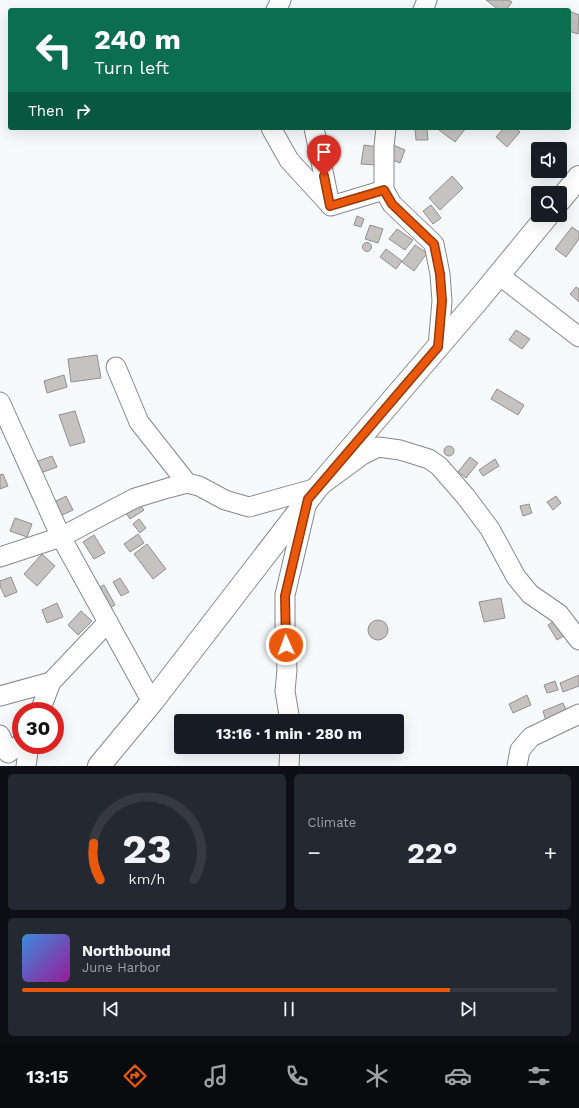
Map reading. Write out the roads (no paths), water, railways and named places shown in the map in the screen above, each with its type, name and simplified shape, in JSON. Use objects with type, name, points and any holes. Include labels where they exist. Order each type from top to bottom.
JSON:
[{"type":"main road","points":[[567,192],[579,177]]},
{"type":"main road","points":[[100,766],[152,702],[312,494],[438,347],[542,222]]},
{"type":"street","points":[[272,130],[289,160],[330,206]]},
{"type":"street","points":[[314,130],[330,206]]},
{"type":"street","points":[[386,130],[384,146],[384,190],[392,204],[434,244],[440,274],[442,301],[438,347]]},
{"type":"street","points":[[330,206],[384,190]]},
{"type":"street","points":[[499,274],[579,337]]},
{"type":"street","points":[[116,366],[139,422],[187,483]]},
{"type":"street","points":[[0,402],[9,436],[60,538],[152,702]]},
{"type":"street","points":[[0,558],[60,538],[135,498],[187,483],[198,486],[225,500],[250,507],[312,494],[362,454],[378,447],[400,450],[429,459],[439,466],[462,492],[485,522],[516,577],[530,594],[559,614],[579,640]]},
{"type":"street","points":[[289,714],[285,691],[287,670],[285,596],[312,494]]},
{"type":"street","points":[[44,702],[52,682],[108,622]]},
{"type":"street","points":[[0,696],[52,682]]},
{"type":"street","points":[[516,766],[520,750],[530,737],[579,714]]},
{"type":"street","points":[[0,735],[8,753],[12,750]]},
{"type":"street","points":[[26,766],[28,754]]},
{"type":"street","points":[[289,766],[290,754]]}]
